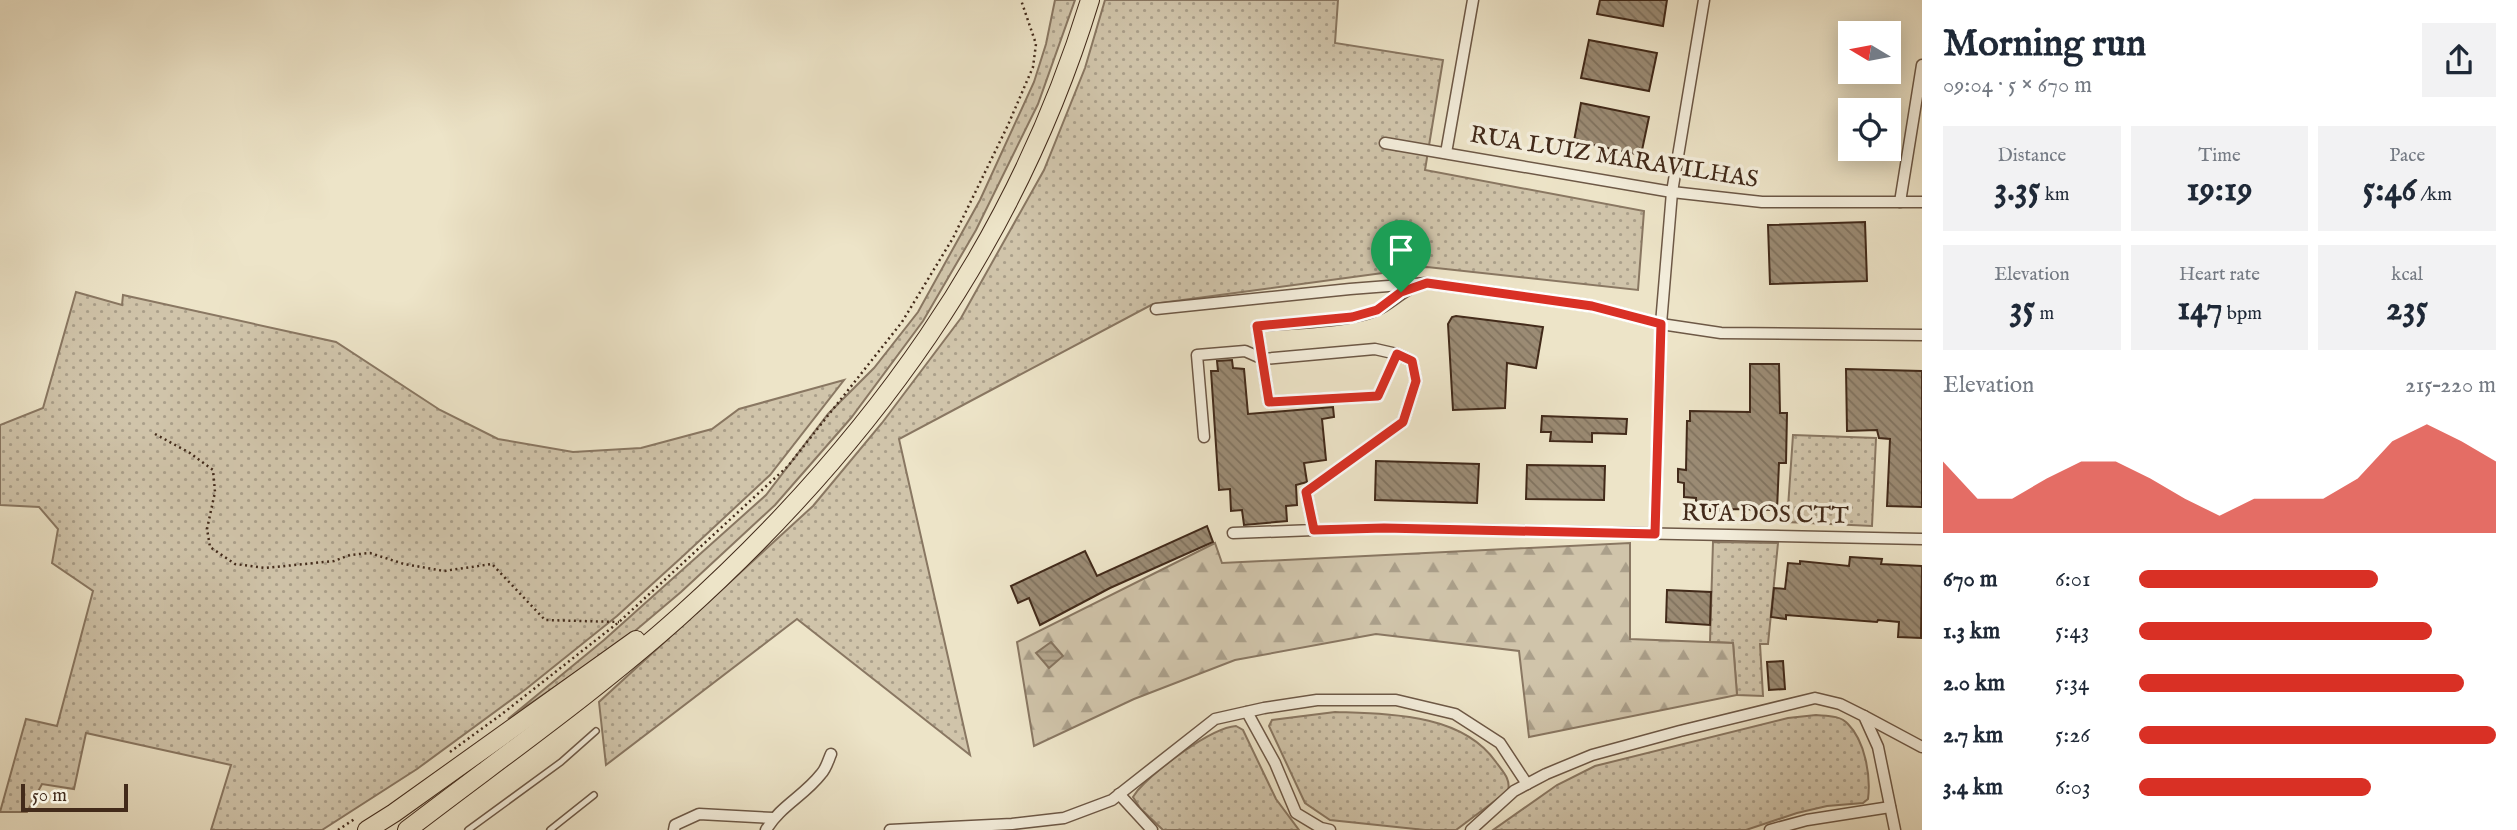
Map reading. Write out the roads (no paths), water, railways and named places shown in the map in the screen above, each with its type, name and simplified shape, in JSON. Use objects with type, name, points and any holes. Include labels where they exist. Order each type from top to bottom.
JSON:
[{"type":"main road","points":[[421,830],[539,740],[732,565],[786,512],[845,447],[904,373],[958,294],[996,230],[1031,159],[1058,95],[1090,0]]},
{"type":"main road","points":[[362,824],[394,813],[680,612]]},
{"type":"main road","points":[[391,830],[680,612]]},
{"type":"main road","points":[[407,830],[593,687],[680,612]]},
{"type":"street","points":[[1446,153],[1473,0]]},
{"type":"street","points":[[1655,534],[1661,324],[1672,192],[1704,0]]},
{"type":"street","points":[[1899,202],[1922,65]]},
{"type":"street","name":"RUA LUIZ MARAVILHAS","points":[[1385,143],[1672,192],[1762,202],[1922,202]]},
{"type":"street","points":[[1397,354],[1378,396],[1269,402],[1257,326],[1352,317],[1377,310],[1401,292],[1427,283]]},
{"type":"street","points":[[1156,309],[1427,283],[1592,306],[1661,324],[1721,332],[1922,335]]},
{"type":"street","points":[[1204,437],[1197,355],[1245,351],[1263,359],[1375,349],[1412,361],[1416,381],[1403,422],[1306,492],[1314,530]]},
{"type":"street","name":"RUA DOS CTT","points":[[1233,533],[1384,528],[1922,539]]},
{"type":"street","points":[[1474,829],[1514,791],[1592,755],[1815,698],[1840,704],[1922,747]]},
{"type":"street","points":[[890,830],[1012,824],[1064,818],[1112,800],[1214,719],[1317,700],[1396,700],[1455,714],[1500,743],[1527,784]]},
{"type":"street","points":[[1247,712],[1275,763],[1296,813],[1321,828],[1330,830]]},
{"type":"street","points":[[1864,716],[1878,747],[1895,830]]},
{"type":"street","points":[[766,830],[774,818],[823,773],[831,754]]},
{"type":"street","points":[[1119,794],[1152,830]]},
{"type":"street","points":[[1770,830],[1807,820],[1889,807]]},
{"type":"street","points":[[674,830],[675,825],[699,814],[774,818]]},
{"type":"lane","points":[[468,830],[561,762],[596,731]]},
{"type":"lane","points":[[550,830],[594,795]]}]
